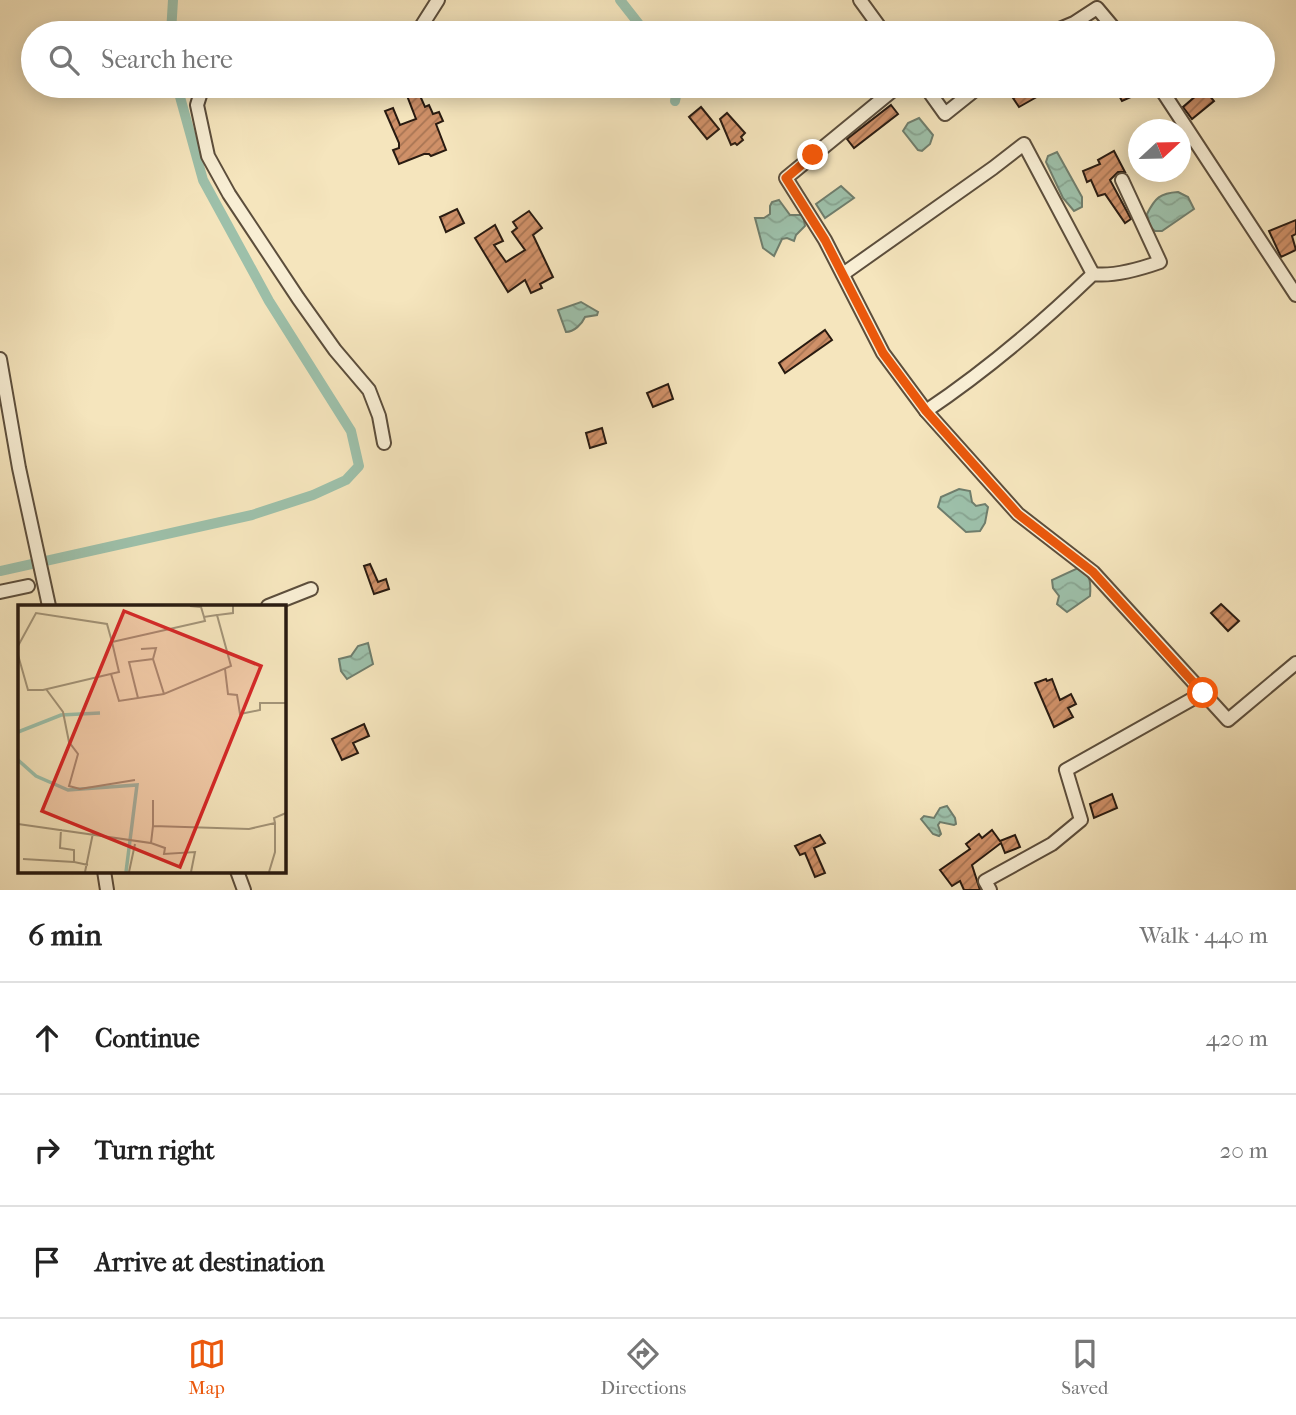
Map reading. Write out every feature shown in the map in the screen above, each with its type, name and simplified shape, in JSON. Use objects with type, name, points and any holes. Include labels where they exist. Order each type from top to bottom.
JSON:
[{"type":"street","points":[[425,21],[438,0]]},
{"type":"street","points":[[860,0],[875,21]]},
{"type":"street","points":[[1077,21],[1102,4],[1111,21]]},
{"type":"street","points":[[199,98],[197,105],[208,156],[235,204],[298,298],[335,351],[369,390],[379,416],[384,443]]},
{"type":"street","points":[[883,98],[786,178],[843,274],[883,353],[926,411],[1018,514],[1093,572],[1228,720],[1296,663]]},
{"type":"street","points":[[934,98],[945,114],[965,98]]},
{"type":"street","points":[[1166,98],[1296,295]]},
{"type":"street","points":[[843,274],[1024,144],[1093,274]]},
{"type":"street","points":[[1093,274],[1142,268],[1160,262],[1122,180]]},
{"type":"street","points":[[926,411],[1038,326],[1093,274]]},
{"type":"street","points":[[0,359],[48,605]]},
{"type":"street","points":[[0,593],[28,586]]},
{"type":"street","points":[[273,605],[311,589]]},
{"type":"street","points":[[990,890],[985,881],[1052,844],[1081,820],[1066,770],[1203,693]]},
{"type":"street","points":[[104,872],[107,890]]},
{"type":"street","points":[[237,872],[244,890]]},
{"type":"water","points":[[919,118],[933,135],[930,144],[922,151],[918,150],[903,131],[908,123]]},
{"type":"water","points":[[1057,152],[1082,197],[1082,207],[1074,211],[1063,198],[1046,162],[1048,156]]},
{"type":"water","points":[[841,186],[854,198],[825,218],[816,204]]},
{"type":"water","points":[[1178,192],[1188,197],[1194,209],[1162,231],[1155,231],[1150,227],[1147,214],[1162,195]]},
{"type":"water","points":[[779,200],[790,215],[803,215],[805,226],[794,241],[782,239],[774,256],[763,248],[755,218],[764,218],[770,214],[772,202]]},
{"type":"water","points":[[581,302],[598,312],[597,315],[585,317],[572,331],[566,332],[558,310]]},
{"type":"water","points":[[959,489],[970,491],[972,502],[976,506],[985,504],[988,507],[985,523],[980,531],[966,532],[938,507],[941,497]]},
{"type":"water","points":[[1078,568],[1088,575],[1090,596],[1067,612],[1057,604],[1059,596],[1053,588],[1052,580]]},
{"type":"water","points":[[368,643],[373,664],[347,679],[341,671],[339,659],[351,656],[358,646]]},
{"type":"water","points":[[947,806],[956,824],[940,822],[938,825],[941,834],[933,834],[921,819],[924,816],[934,818],[940,808]]},
{"type":"building","points":[[408,98],[421,98],[425,107],[429,105],[433,114],[439,112],[443,121],[436,124],[446,150],[431,156],[424,154],[399,164],[393,150],[399,148],[399,143],[385,111],[393,108],[400,125],[416,119]]},
{"type":"building","points":[[1013,98],[1035,98],[1019,107]]},
{"type":"building","points":[[1194,98],[1212,98],[1214,101],[1192,119],[1183,107]]},
{"type":"building","points":[[891,105],[898,114],[854,148],[847,139]]},
{"type":"building","points":[[701,107],[719,129],[707,139],[689,117]]},
{"type":"building","points":[[727,113],[745,133],[741,137],[743,140],[737,145],[731,145],[720,119]]},
{"type":"building","points":[[1114,151],[1125,172],[1118,172],[1110,180],[1131,219],[1125,223],[1105,194],[1098,196],[1091,180],[1087,182],[1083,171],[1100,164],[1098,160]]},
{"type":"building","points":[[457,209],[464,223],[446,232],[440,217]]},
{"type":"building","points":[[529,211],[542,228],[533,235],[553,277],[540,284],[542,288],[531,293],[525,280],[508,292],[475,238],[495,225],[503,241],[494,245],[506,262],[525,250],[512,232],[517,228],[513,222]]},
{"type":"building","points":[[1296,220],[1296,234],[1292,236],[1296,250],[1281,257],[1269,231]]},
{"type":"building","points":[[825,330],[832,340],[785,373],[779,363]]},
{"type":"building","points":[[668,384],[673,399],[653,407],[647,393]]},
{"type":"building","points":[[602,428],[606,443],[590,448],[586,433]]},
{"type":"building","points":[[370,564],[378,582],[386,579],[389,589],[374,594],[364,566]]},
{"type":"building","points":[[1221,604],[1239,621],[1228,631],[1211,613]]},
{"type":"building","points":[[1052,679],[1060,700],[1071,694],[1076,704],[1068,708],[1073,717],[1054,727],[1035,683]]},
{"type":"building","points":[[364,724],[369,736],[353,743],[358,753],[342,760],[332,739]]},
{"type":"building","points":[[1112,794],[1117,808],[1094,818],[1090,804]]},
{"type":"building","points":[[992,830],[1000,841],[1015,835],[1020,847],[1005,853],[1001,843],[972,865],[980,890],[964,890],[960,881],[952,886],[940,870],[970,849],[966,844],[979,834],[982,838]]},
{"type":"building","points":[[820,835],[825,843],[814,848],[825,873],[815,877],[805,853],[800,855],[795,846]]},
{"type":"waterway","points":[[172,21],[173,0]]},
{"type":"waterway","points":[[620,0],[637,21]]},
{"type":"waterway","points":[[0,571],[252,515],[313,495],[346,480],[359,466],[351,431],[269,301],[203,180],[180,98]]},
{"type":"route","points":[[813,155],[786,178],[825,240],[883,353],[926,411],[1018,514],[1093,572],[1203,693]]}]
